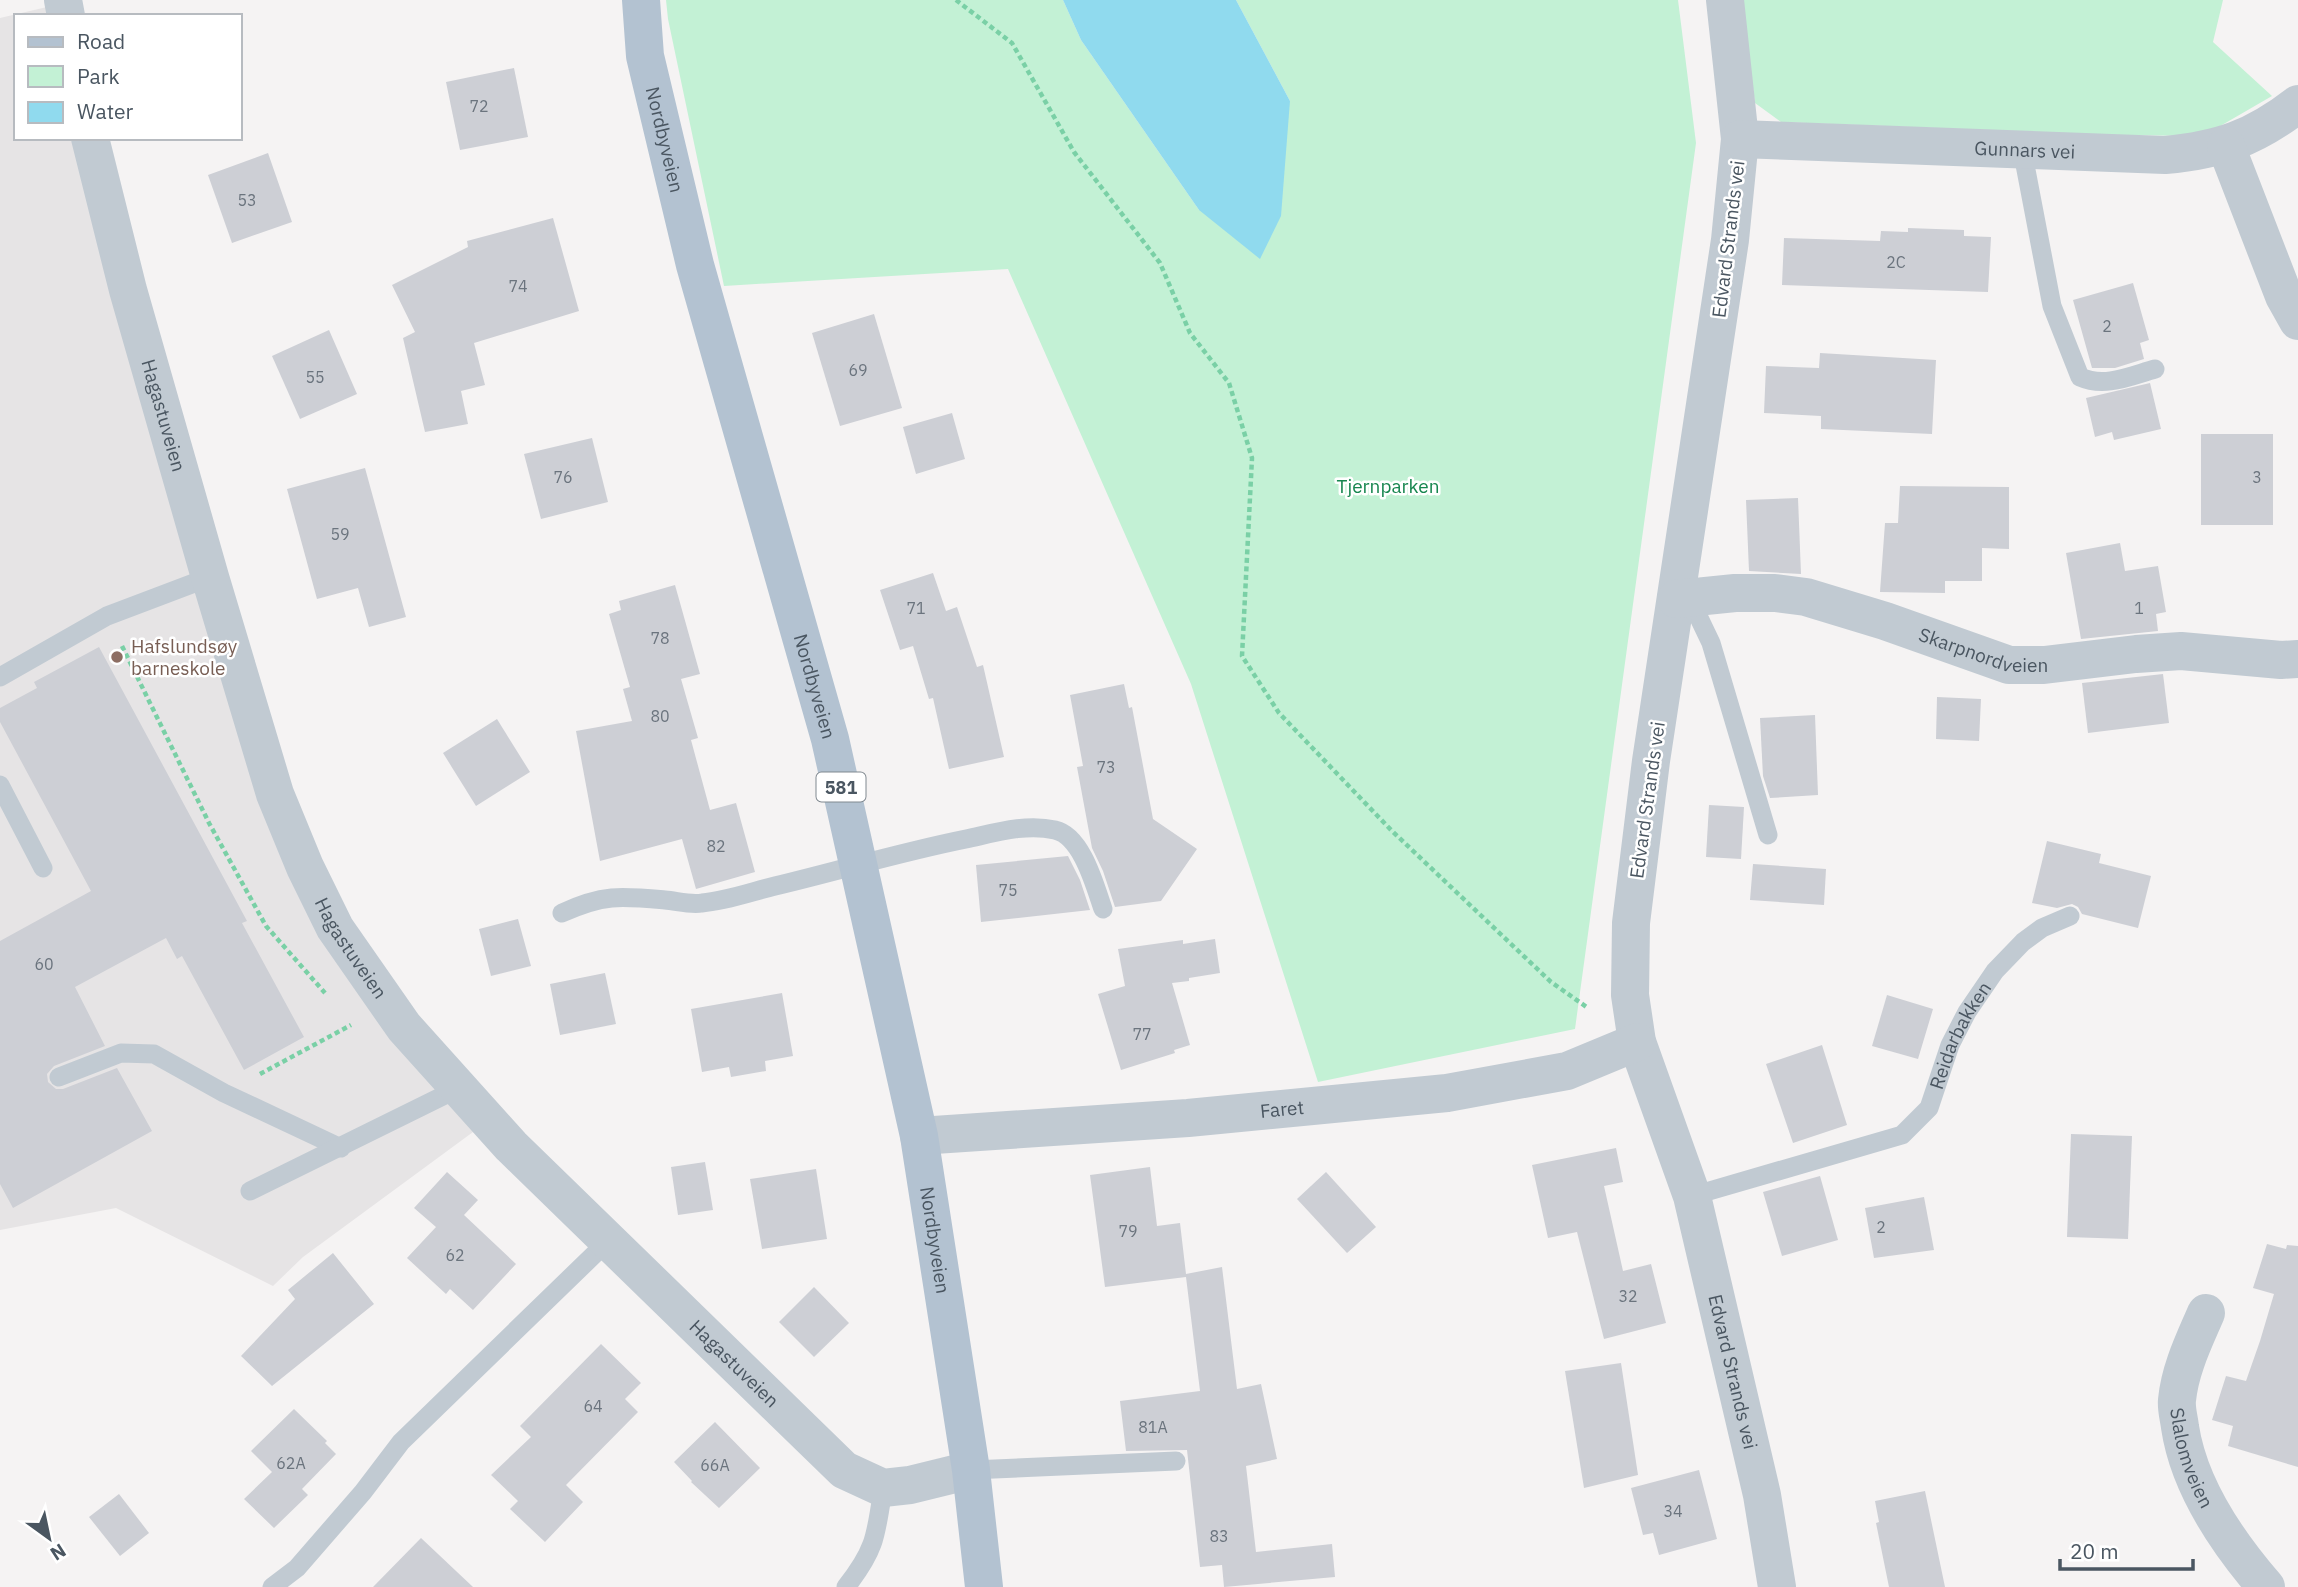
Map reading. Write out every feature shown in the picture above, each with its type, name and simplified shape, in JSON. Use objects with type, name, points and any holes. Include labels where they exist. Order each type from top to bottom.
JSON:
[{"type":"main road","name":"Nordbyveien","points":[[641,0],[645,56],[695,265],[830,739],[919,1136],[971,1470],[984,1587]]},
{"type":"street","name":"Edvard Strands vei","points":[[1725,0],[1740,139],[1730,240],[1682,598],[1631,923],[1630,995],[1637,1042],[1692,1196],[1762,1495],[1777,1587]]},
{"type":"street","name":"Gunnars vei","points":[[1740,139],[2165,155],[2201,152],[2226,146],[2278,119],[2298,104]]},
{"type":"street","name":"Hagastuveien","points":[[90,140],[128,290],[275,794],[305,867],[335,928],[404,1027],[511,1146],[844,1470],[883,1488]]},
{"type":"street","points":[[2226,146],[2284,296],[2298,321]]},
{"type":"street","name":"Skarpnordveien","points":[[1682,598],[1735,593],[1775,593],[1805,597],[1885,621],[1947,645],[2009,664],[2044,666],[2136,654],[2181,652],[2298,659]]},
{"type":"street","name":"Faret","points":[[919,1136],[1188,1118],[1447,1093],[1567,1071],[1637,1042]]},
{"type":"street","name":"Slalomveien","points":[[2206,1313],[2183,1369],[2176,1403],[2183,1446],[2196,1482],[2220,1524],[2244,1562],[2266,1587]]},
{"type":"street","points":[[883,1488],[910,1485],[971,1470]]},
{"type":"lane","points":[[2022,149],[2052,306],[2080,377],[2089,381],[2110,382],[2155,369]]},
{"type":"lane","points":[[0,677],[107,616],[210,577]]},
{"type":"lane","points":[[1682,598],[1711,643],[1768,835]]},
{"type":"lane","points":[[0,785],[43,868]]},
{"type":"lane","points":[[562,914],[588,901],[611,896],[700,904],[909,851],[998,832],[1032,828],[1057,830],[1069,837],[1080,852],[1103,909]]},
{"type":"lane","name":"Reidarbakken","points":[[1692,1196],[1902,1135],[1929,1108],[1950,1045],[1967,1012],[1995,971],[2023,942],[2042,928],[2070,916]]},
{"type":"lane","points":[[59,1077],[121,1052],[154,1054],[224,1093],[341,1148]]},
{"type":"lane","points":[[250,1191],[459,1088]]},
{"type":"lane","points":[[272,1587],[297,1568],[363,1492],[401,1442],[608,1241]]},
{"type":"lane","points":[[971,1470],[1176,1461]]},
{"type":"lane","points":[[846,1587],[864,1564],[875,1540],[883,1488]]},
{"type":"path","points":[[956,0],[1012,43],[1074,152],[1160,263],[1191,333],[1229,383],[1252,458],[1242,656],[1279,713],[1391,830],[1551,982],[1637,1042]]},
{"type":"path","points":[[107,616],[209,823],[266,926],[327,996]]},
{"type":"path","points":[[224,1093],[352,1024],[344,1015]]},
{"type":"shaded area","name":"Hafslundsøy barneskole","points":[[64,3],[66,14],[17,14]]},
{"type":"shaded area","name":"Hafslundsøy barneskole","points":[[14,15],[14,140],[91,140],[305,867],[488,1121],[303,1257],[273,1286],[116,1208],[0,1230],[0,18]]},
{"type":"green space","name":"Tjernparken","points":[[666,0],[1063,0],[1081,40],[1199,210],[1290,101],[1236,0],[1678,0],[1696,143],[1575,1029],[1318,1082],[1191,684],[1008,269],[724,286]]},
{"type":"green space","points":[[1741,0],[2223,0],[2213,42],[2272,96],[2203,136],[1781,122],[1755,103]]},
{"type":"water","points":[[1063,0],[1236,0],[1290,101],[1281,216],[1260,259],[1199,210],[1081,40]]},
{"type":"building","points":[[514,68],[528,137],[460,150],[446,82]]},
{"type":"building","points":[[268,153],[292,222],[232,243],[208,175]]},
{"type":"building","points":[[553,218],[579,311],[474,343],[485,385],[461,391],[468,424],[425,432],[403,338],[415,332],[392,285],[468,247],[467,241]]},
{"type":"building","points":[[1908,228],[1964,230],[1964,236],[1991,237],[1988,292],[1782,285],[1784,238],[1880,241],[1881,231],[1908,232]]},
{"type":"building","points":[[2133,283],[2149,340],[2140,343],[2144,359],[2115,368],[2092,368],[2073,300]]},
{"type":"building","points":[[874,314],[902,408],[840,426],[812,333]]},
{"type":"building","points":[[329,330],[357,394],[300,419],[272,356]]},
{"type":"building","points":[[1820,353],[1936,360],[1932,434],[1821,429],[1821,416],[1764,413],[1766,366],[1819,368]]},
{"type":"building","points":[[2150,383],[2161,429],[2114,440],[2112,432],[2095,437],[2086,398]]},
{"type":"building","points":[[952,413],[965,459],[916,474],[903,427]]},
{"type":"building","points":[[2201,434],[2273,434],[2273,525],[2201,525]]},
{"type":"building","points":[[592,438],[608,502],[541,519],[524,454]]},
{"type":"building","points":[[365,468],[406,617],[369,627],[358,588],[317,599],[287,489]]},
{"type":"building","points":[[1900,486],[2009,487],[2009,549],[1982,548],[1982,581],[1945,581],[1945,593],[1880,592],[1885,523],[1898,523]]},
{"type":"building","points":[[1798,498],[1801,574],[1749,571],[1746,500]]},
{"type":"building","points":[[2120,543],[2125,571],[2158,566],[2166,612],[2156,614],[2158,631],[2081,639],[2066,553]]},
{"type":"building","points":[[933,573],[946,611],[957,607],[977,667],[983,665],[1004,757],[949,769],[933,698],[929,699],[913,646],[900,650],[880,590]]},
{"type":"building","points":[[675,585],[700,674],[681,679],[698,738],[691,740],[710,810],[736,803],[755,872],[696,889],[682,839],[600,861],[576,731],[632,721],[623,689],[630,687],[609,614],[621,610],[619,601]]},
{"type":"building","points":[[99,647],[247,921],[242,923],[304,1037],[244,1070],[182,956],[177,959],[166,938],[75,987],[105,1046],[54,1066],[47,1074],[48,1082],[56,1089],[63,1089],[117,1068],[152,1131],[13,1208],[0,1184],[0,941],[91,891],[0,722],[0,708],[37,688],[34,682]]},
{"type":"building","points":[[2163,674],[2169,723],[2088,733],[2082,683]]},
{"type":"building","points":[[1124,684],[1129,708],[1132,707],[1153,819],[1197,849],[1161,901],[1115,907],[1092,848],[1077,767],[1083,766],[1070,695]]},
{"type":"building","points":[[1937,697],[1981,699],[1979,741],[1936,739]]},
{"type":"building","points":[[1815,715],[1818,795],[1770,798],[1763,776],[1760,718]]},
{"type":"building","points":[[497,719],[530,772],[476,806],[443,753]]},
{"type":"building","points":[[1709,805],[1744,807],[1741,859],[1706,857]]},
{"type":"building","points":[[2047,841],[2101,854],[2099,863],[2151,876],[2138,928],[2082,914],[2078,907],[2072,904],[2057,908],[2032,903]]},
{"type":"building","points":[[1068,856],[1090,910],[981,922],[976,865]]},
{"type":"building","points":[[1753,864],[1826,869],[1824,905],[1750,900]]},
{"type":"building","points":[[518,919],[531,966],[491,976],[479,929]]},
{"type":"building","points":[[1215,939],[1220,973],[1172,983],[1190,1045],[1174,1050],[1175,1053],[1121,1070],[1098,994],[1125,986],[1118,949],[1183,940],[1183,944]]},
{"type":"building","points":[[605,973],[616,1024],[560,1035],[550,984]]},
{"type":"building","points":[[782,993],[793,1056],[765,1061],[766,1071],[731,1077],[729,1067],[702,1072],[691,1009]]},
{"type":"building","points":[[1887,995],[1933,1009],[1918,1059],[1872,1046]]},
{"type":"building","points":[[1822,1045],[1847,1125],[1793,1143],[1766,1064]]},
{"type":"building","points":[[2071,1134],[2132,1136],[2128,1239],[2067,1237]]},
{"type":"building","points":[[1616,1148],[1623,1182],[1604,1186],[1623,1271],[1651,1264],[1666,1323],[1604,1339],[1577,1232],[1548,1238],[1532,1165]]},
{"type":"building","points":[[705,1162],[713,1210],[678,1215],[671,1167]]},
{"type":"building","points":[[1150,1167],[1157,1226],[1180,1223],[1186,1274],[1222,1267],[1237,1389],[1261,1384],[1277,1459],[1246,1466],[1256,1552],[1332,1544],[1335,1577],[1224,1587],[1222,1565],[1200,1567],[1187,1450],[1126,1451],[1120,1401],[1200,1391],[1186,1277],[1105,1287],[1090,1175]]},
{"type":"building","points":[[816,1169],[827,1239],[762,1249],[750,1179]]},
{"type":"building","points":[[447,1172],[478,1200],[464,1215],[516,1264],[473,1310],[450,1289],[446,1294],[407,1258],[436,1227],[414,1208]]},
{"type":"building","points":[[1326,1172],[1376,1227],[1347,1253],[1297,1199]]},
{"type":"building","points":[[1820,1176],[1838,1240],[1782,1256],[1763,1192]]},
{"type":"building","points":[[1924,1197],[1934,1250],[1874,1258],[1865,1208]]},
{"type":"building","points":[[2267,1244],[2286,1249],[2287,1245],[2298,1246],[2298,1467],[2228,1446],[2233,1426],[2212,1420],[2226,1376],[2246,1381],[2260,1341],[2274,1294],[2253,1288]]},
{"type":"building","points":[[333,1253],[374,1304],[272,1386],[241,1356],[295,1299],[288,1290]]},
{"type":"building","points":[[814,1287],[849,1323],[814,1357],[779,1322]]},
{"type":"building","points":[[601,1344],[641,1383],[625,1399],[638,1412],[566,1485],[583,1502],[545,1542],[510,1509],[518,1501],[491,1475],[531,1437],[520,1426]]},
{"type":"building","points":[[1621,1363],[1638,1475],[1584,1488],[1565,1371]]},
{"type":"building","points":[[294,1409],[327,1441],[325,1443],[336,1454],[302,1489],[308,1495],[274,1528],[244,1499],[272,1472],[251,1451]]},
{"type":"building","points":[[715,1422],[760,1468],[719,1508],[674,1462]]},
{"type":"building","points":[[1699,1470],[1717,1539],[1659,1555],[1653,1533],[1643,1535],[1631,1488]]},
{"type":"building","points":[[1925,1491],[1945,1587],[1889,1587],[1876,1523],[1879,1522],[1875,1501]]},
{"type":"building","points":[[119,1494],[149,1533],[120,1556],[89,1517]]},
{"type":"building","points":[[421,1538],[473,1587],[373,1587]]},
{"type":"place","name":"Hafslundsøy barneskole","points":[[117,657]]}]
